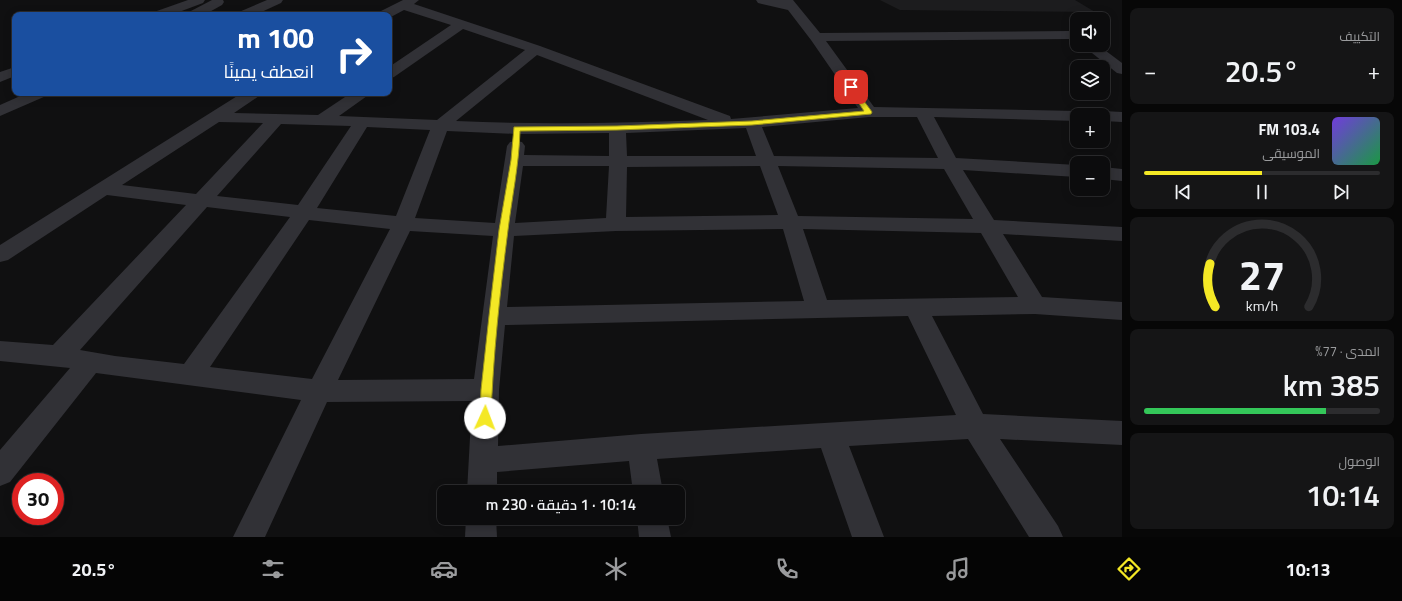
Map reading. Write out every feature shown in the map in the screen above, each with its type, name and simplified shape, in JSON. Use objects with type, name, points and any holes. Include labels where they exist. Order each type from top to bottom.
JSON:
[{"type":"street","points":[[167,12],[200,0]]},
{"type":"street","points":[[251,12],[277,0]]},
{"type":"street","points":[[762,0],[789,3],[816,37],[869,112]]},
{"type":"street","points":[[199,12],[218,1],[220,8],[227,12]]},
{"type":"street","points":[[390,12],[408,3],[462,24],[742,123],[766,160],[790,222],[818,310]]},
{"type":"street","points":[[392,72],[462,24]]},
{"type":"street","points":[[816,37],[1070,36]]},
{"type":"street","points":[[249,537],[319,391],[403,224],[440,126],[535,49]]},
{"type":"street","points":[[1098,52],[1122,70]]},
{"type":"street","points":[[0,62],[12,60]]},
{"type":"street","points":[[0,77],[12,72]]},
{"type":"street","points":[[0,111],[33,96]]},
{"type":"street","points":[[0,255],[248,96]]},
{"type":"street","points":[[322,120],[357,96]]},
{"type":"street","points":[[217,117],[277,118],[517,129],[617,128],[742,123],[869,112],[1070,116]]},
{"type":"street","points":[[923,112],[949,162],[1035,305]]},
{"type":"street","points":[[1110,116],[1122,117]]},
{"type":"street","points":[[58,356],[277,118]]},
{"type":"street","points":[[190,375],[304,212],[362,122]]},
{"type":"street","points":[[616,224],[618,162],[617,128]]},
{"type":"street","points":[[482,485],[486,390],[504,230],[515,160],[517,129]]},
{"type":"street","points":[[515,160],[618,162],[766,160],[949,162],[1070,171]]},
{"type":"street","points":[[1110,174],[1122,175]]},
{"type":"street","points":[[102,189],[403,224],[504,230],[616,224],[790,222],[987,226],[1122,234]]},
{"type":"street","points":[[494,316],[1035,305],[1122,311]]},
{"type":"street","points":[[916,308],[975,426],[1047,537]]},
{"type":"street","points":[[0,351],[58,356],[91,362],[319,391],[486,390]]},
{"type":"street","points":[[0,472],[91,362]]},
{"type":"street","points":[[484,460],[641,447],[975,426],[1122,433]]},
{"type":"street","points":[[831,436],[868,537]]},
{"type":"street","points":[[641,447],[647,485]]},
{"type":"street","points":[[481,525],[481,537]]},
{"type":"street","points":[[653,525],[655,537]]},
{"type":"shaded area","points":[[880,0],[1075,0],[1095,12],[900,10]]},
{"type":"route","points":[[485,418],[486,390],[494,316],[504,230],[515,160],[517,129],[617,128],[752,123],[869,112],[851,87]]}]
